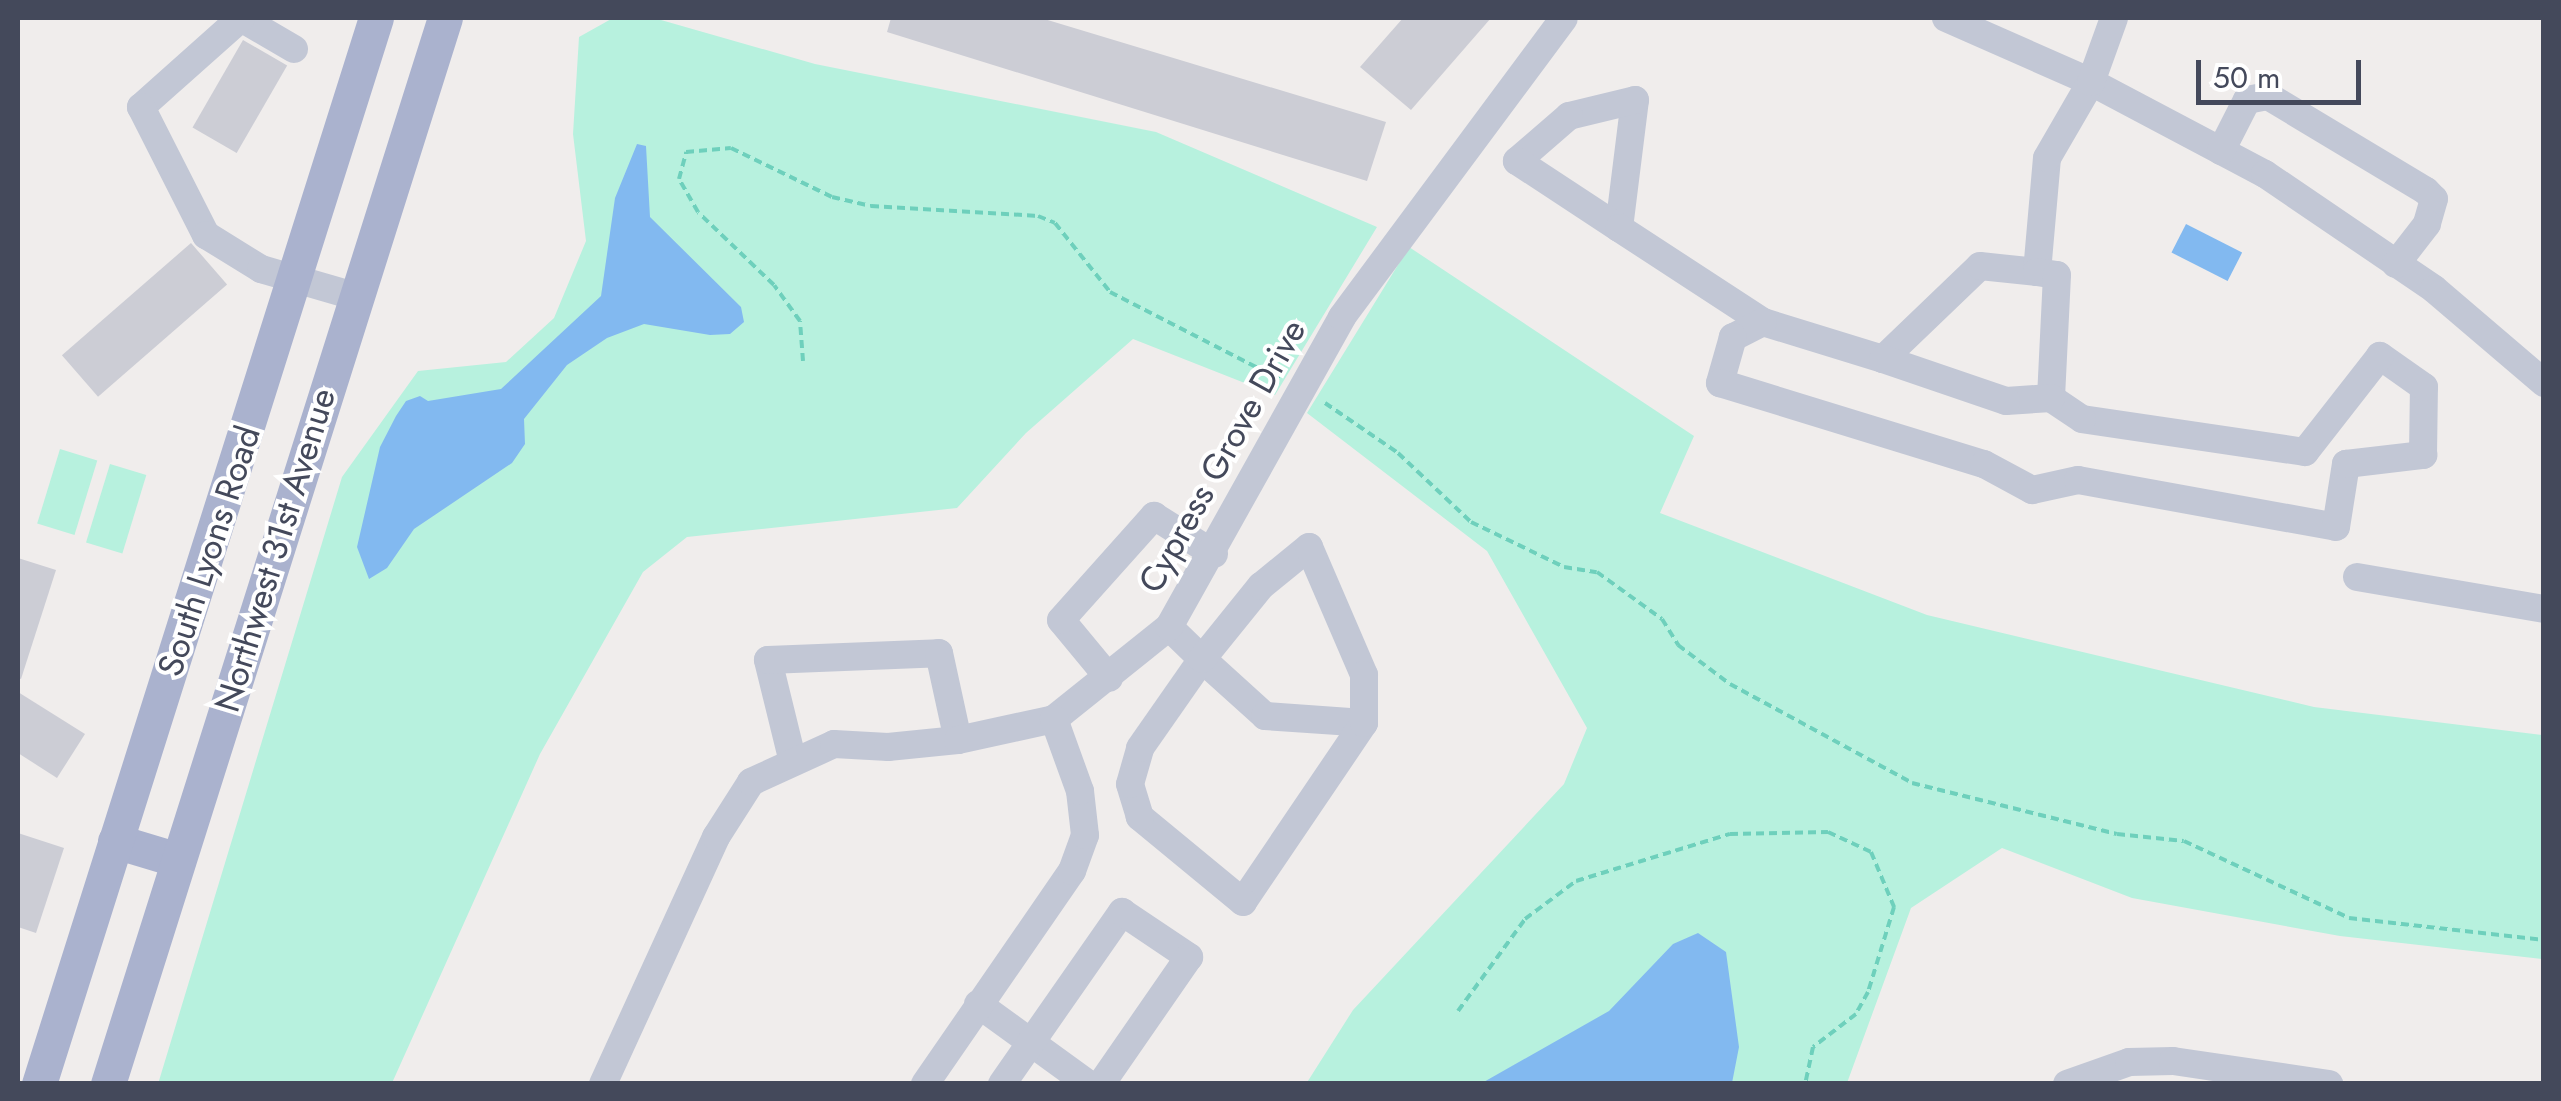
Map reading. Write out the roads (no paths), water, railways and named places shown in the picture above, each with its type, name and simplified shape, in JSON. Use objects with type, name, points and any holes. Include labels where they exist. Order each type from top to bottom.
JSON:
[{"type":"main road","name":"South Lyons Road","points":[[39,1084],[296,283],[376,18]]},
{"type":"main road","name":"Northwest 31st Avenue","points":[[108,1084],[445,18]]},
{"type":"main road","points":[[115,842],[178,860]]},
{"type":"street","points":[[294,49],[240,18],[140,107],[206,234],[243,261],[296,283],[354,296]]},
{"type":"street","name":"Cypress Grove Drive","points":[[603,1084],[716,837],[750,782],[792,758],[834,744],[888,747],[958,740],[1054,719],[1170,627],[1214,554],[1298,390],[1425,200],[1564,18]]},
{"type":"street","points":[[1946,18],[2091,82],[2221,151],[2396,264],[2544,383]]},
{"type":"street","points":[[2038,272],[2047,158],[2091,82],[2114,18]]},
{"type":"street","points":[[2221,151],[2247,100],[2268,96],[2426,191],[2434,199],[2427,224],[2396,264]]},
{"type":"street","points":[[1619,228],[1635,100],[1569,116],[1517,161],[1762,322],[2006,401],[2052,398],[2082,419],[2305,452],[2346,464],[2424,456],[2424,387],[2380,356],[2305,452]]},
{"type":"street","points":[[1882,359],[1980,266],[2057,275],[2052,398]]},
{"type":"street","points":[[1762,322],[1733,337],[1720,383],[1984,464],[2032,490],[2078,480],[2336,528],[2346,464]]},
{"type":"street","points":[[1109,678],[1061,620],[1154,516],[1214,554]]},
{"type":"street","points":[[1308,547],[1364,675],[1364,723],[1243,902],[1140,817],[1130,784],[1140,748],[1202,659],[1262,586],[1308,547]]},
{"type":"street","points":[[2357,577],[2544,610]]},
{"type":"street","points":[[1170,627],[1265,716],[1364,723]]},
{"type":"street","points":[[792,758],[768,660],[939,653],[958,740]]},
{"type":"street","points":[[926,1084],[1072,871],[1085,835],[1080,792],[1054,719]]},
{"type":"street","points":[[1002,1084],[1122,912],[1189,957],[1101,1084]]},
{"type":"street","points":[[978,1004],[1088,1084]]},
{"type":"street","points":[[2067,1084],[2218,1063],[2328,1084]]},
{"type":"water","points":[[637,144],[646,146],[650,217],[741,307],[744,322],[730,334],[710,335],[644,324],[607,338],[567,365],[524,419],[525,444],[512,463],[414,529],[387,568],[369,579],[357,547],[380,447],[396,416],[406,401],[420,396],[428,401],[501,389],[601,296],[615,198]]},
{"type":"water","points":[[2186,224],[2242,253],[2228,281],[2171,253]]},
{"type":"water","points":[[1698,933],[1726,952],[1739,1047],[1732,1083],[1482,1083],[1609,1011],[1673,944]]}]
